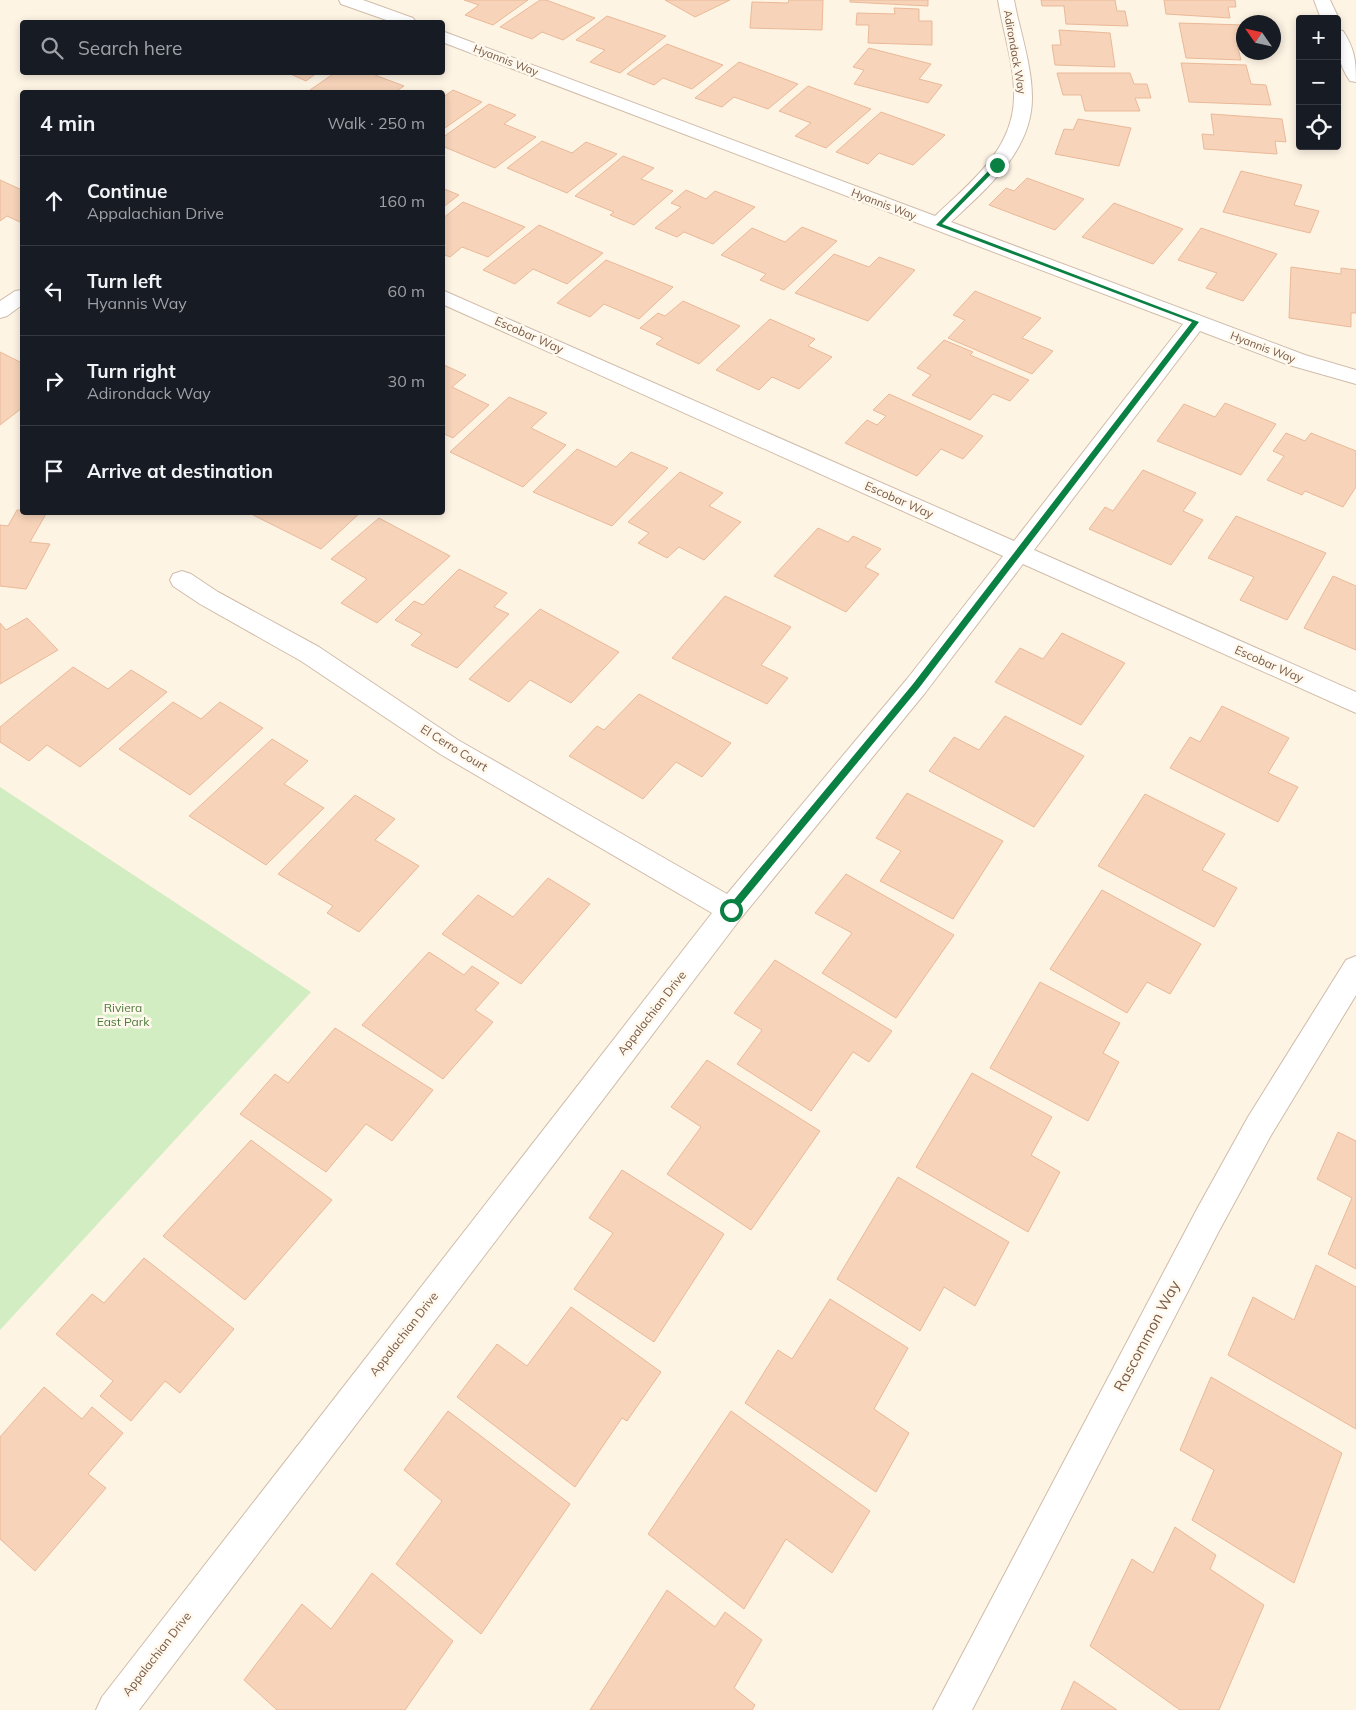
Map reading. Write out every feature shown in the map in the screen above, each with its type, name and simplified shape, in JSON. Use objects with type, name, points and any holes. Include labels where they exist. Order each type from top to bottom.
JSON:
[{"type":"street","points":[[347,0],[402,20]]},
{"type":"street","name":"Adirondack Way","points":[[938,224],[997,165],[1014,139],[1020,125],[1023,98],[1006,0]]},
{"type":"street","points":[[1322,0],[1328,15]]},
{"type":"street","name":"Hyannis Way","points":[[445,37],[1297,360],[1356,377]]},
{"type":"street","points":[[1341,44],[1356,78]]},
{"type":"street","points":[[0,311],[20,297]]},
{"type":"street","name":"Escobar Way","points":[[445,297],[1356,703]]},
{"type":"street","name":"Appalachian Drive","points":[[115,1710],[731,910],[916,686],[1196,322]]},
{"type":"street","name":"El Cerro Court","points":[[182,580],[208,598],[310,654],[449,747],[731,910]]},
{"type":"street","name":"Rascommon Way","points":[[952,1710],[1217,1203],[1259,1127],[1356,969]]},
{"type":"green space","name":"Riviera East Park","points":[[0,787],[311,992],[0,1330]]},
{"type":"building","points":[[464,0],[528,0],[493,25],[465,15],[479,5]]},
{"type":"building","points":[[540,0],[546,0],[595,18],[563,40],[542,32],[532,39],[500,27]]},
{"type":"building","points":[[665,0],[730,0],[695,17]]},
{"type":"building","points":[[789,0],[823,0],[822,30],[750,28],[752,2],[788,3]]},
{"type":"building","points":[[850,0],[928,0],[928,6],[850,2]]},
{"type":"building","points":[[1041,0],[1115,0],[1117,11],[1125,11],[1128,26],[1066,24],[1064,6],[1042,6]]},
{"type":"building","points":[[1164,0],[1235,0],[1236,7],[1228,7],[1230,18],[1166,14]]},
{"type":"building","points":[[894,8],[919,9],[919,21],[932,21],[932,45],[868,43],[869,25],[856,25],[857,13],[895,14]]},
{"type":"building","points":[[607,16],[666,36],[620,73],[590,62],[605,50],[576,40]]},
{"type":"building","points":[[1179,23],[1236,25],[1236,60],[1186,58]]},
{"type":"building","points":[[1059,30],[1110,33],[1115,67],[1055,65],[1052,45],[1061,45]]},
{"type":"building","points":[[667,44],[723,65],[692,89],[663,78],[654,85],[627,74]]},
{"type":"building","points":[[869,48],[931,64],[919,79],[942,85],[928,103],[854,84],[864,70],[853,67]]},
{"type":"building","points":[[739,62],[798,84],[768,109],[734,97],[722,107],[695,98]]},
{"type":"building","points":[[1181,63],[1246,65],[1251,84],[1266,85],[1271,105],[1189,102]]},
{"type":"building","points":[[1057,73],[1130,73],[1134,84],[1147,84],[1151,98],[1135,98],[1140,111],[1085,111],[1081,95],[1063,95]]},
{"type":"building","points":[[293,75],[314,75],[306,81]]},
{"type":"building","points":[[332,75],[375,75],[404,86],[398,90],[310,90]]},
{"type":"building","points":[[808,86],[871,109],[826,148],[795,136],[811,123],[779,111]]},
{"type":"building","points":[[453,90],[482,102],[445,128],[445,96]]},
{"type":"building","points":[[489,104],[516,115],[504,124],[536,137],[495,168],[445,147],[445,136]]},
{"type":"building","points":[[881,112],[945,135],[913,165],[879,153],[868,164],[836,152]]},
{"type":"building","points":[[1211,114],[1282,119],[1286,142],[1275,141],[1277,154],[1204,149],[1202,134],[1214,135]]},
{"type":"building","points":[[1078,119],[1131,128],[1119,166],[1055,154],[1064,129],[1073,130]]},
{"type":"building","points":[[542,141],[572,153],[586,142],[617,154],[567,193],[507,168]]},
{"type":"building","points":[[623,156],[654,168],[641,179],[673,191],[634,225],[610,215],[614,212],[575,196]]},
{"type":"building","points":[[1241,171],[1302,185],[1294,205],[1319,211],[1310,233],[1223,212]]},
{"type":"building","points":[[1027,178],[1084,199],[1055,230],[989,205],[1006,188],[1014,191]]},
{"type":"building","points":[[0,180],[20,189],[20,222],[7,216],[0,221]]},
{"type":"building","points":[[445,189],[459,195],[445,206]]},
{"type":"building","points":[[686,190],[706,199],[715,191],[755,207],[713,244],[684,232],[677,237],[655,228],[681,207],[671,203]]},
{"type":"building","points":[[463,202],[525,227],[488,257],[462,247],[450,257],[445,255],[445,217]]},
{"type":"building","points":[[1114,203],[1183,229],[1153,264],[1082,237]]},
{"type":"building","points":[[539,225],[603,253],[567,284],[533,269],[515,284],[483,270]]},
{"type":"building","points":[[802,227],[837,241],[784,290],[760,280],[766,274],[721,255],[752,228],[785,242]]},
{"type":"building","points":[[1201,228],[1277,254],[1243,301],[1206,288],[1217,273],[1178,260]]},
{"type":"building","points":[[834,254],[869,267],[879,257],[915,270],[868,321],[795,293]]},
{"type":"building","points":[[606,260],[673,287],[639,319],[604,304],[590,317],[557,303]]},
{"type":"building","points":[[1291,267],[1341,274],[1341,268],[1356,270],[1356,313],[1351,313],[1351,327],[1289,318]]},
{"type":"building","points":[[975,291],[1041,318],[1022,338],[1053,351],[1032,374],[948,338],[965,320],[953,315]]},
{"type":"building","points":[[683,301],[740,326],[699,364],[656,344],[663,338],[640,328],[658,313],[665,316]]},
{"type":"building","points":[[770,319],[815,339],[808,346],[832,357],[799,389],[772,377],[759,390],[716,370]]},
{"type":"building","points":[[944,340],[973,352],[970,355],[1029,380],[1010,401],[993,394],[970,420],[912,395],[931,375],[917,368]]},
{"type":"building","points":[[0,352],[20,362],[20,410],[0,425]]},
{"type":"building","points":[[445,365],[466,375],[452,387],[489,405],[453,438],[445,434]]},
{"type":"building","points":[[889,394],[983,436],[963,459],[941,449],[917,476],[845,443],[867,420],[877,425],[886,416],[873,410]]},
{"type":"building","points":[[509,397],[547,413],[531,428],[566,445],[523,487],[450,452]]},
{"type":"building","points":[[1225,403],[1276,424],[1241,475],[1157,441],[1184,404],[1215,417]]},
{"type":"building","points":[[1286,433],[1305,441],[1311,433],[1356,451],[1356,487],[1343,507],[1305,491],[1302,495],[1267,480],[1284,456],[1273,451]]},
{"type":"building","points":[[577,449],[616,467],[631,452],[668,468],[612,526],[533,492]]},
{"type":"building","points":[[1143,470],[1196,493],[1183,511],[1203,520],[1171,565],[1089,529],[1105,507],[1113,511]]},
{"type":"building","points":[[680,472],[723,493],[709,506],[741,522],[704,560],[679,547],[667,558],[638,543],[649,533],[628,522]]},
{"type":"building","points":[[17,510],[20,510],[20,515],[45,515],[30,542],[50,544],[26,589],[0,586],[0,525],[8,526]]},
{"type":"building","points":[[253,515],[358,515],[321,549]]},
{"type":"building","points":[[1236,516],[1326,553],[1287,620],[1240,600],[1254,577],[1208,558]]},
{"type":"building","points":[[379,518],[450,556],[377,623],[341,603],[367,579],[331,559]]},
{"type":"building","points":[[818,528],[848,542],[853,536],[881,549],[865,567],[879,574],[846,612],[774,576]]},
{"type":"building","points":[[459,569],[507,593],[494,607],[509,614],[457,668],[411,645],[422,634],[395,620],[414,601],[423,605]]},
{"type":"building","points":[[1333,576],[1356,586],[1356,650],[1304,628]]},
{"type":"building","points":[[725,596],[791,627],[761,665],[788,678],[767,704],[672,658]]},
{"type":"building","points":[[540,609],[619,652],[571,703],[530,680],[509,702],[469,679]]},
{"type":"building","points":[[27,618],[58,650],[0,684],[0,623],[6,630]]},
{"type":"building","points":[[1062,633],[1125,663],[1081,725],[995,682],[1020,648],[1043,659]]},
{"type":"building","points":[[73,667],[108,689],[131,670],[167,692],[80,767],[47,745],[29,761],[0,742],[0,727]]},
{"type":"building","points":[[639,694],[731,743],[702,777],[676,762],[643,799],[569,756],[597,726],[604,730]]},
{"type":"building","points":[[173,702],[201,719],[220,702],[263,728],[190,795],[119,749]]},
{"type":"building","points":[[1222,706],[1289,738],[1268,773],[1298,787],[1278,822],[1170,768],[1190,737],[1200,742]]},
{"type":"building","points":[[1005,716],[1084,756],[1034,827],[929,771],[954,737],[979,750]]},
{"type":"building","points":[[272,739],[308,761],[284,784],[324,808],[266,865],[189,816]]},
{"type":"building","points":[[907,793],[1003,841],[953,919],[880,881],[901,851],[876,838]]},
{"type":"building","points":[[1145,794],[1225,834],[1202,870],[1237,888],[1214,927],[1098,866]]},
{"type":"building","points":[[355,795],[395,819],[375,840],[419,866],[359,932],[327,913],[333,906],[278,874]]},
{"type":"building","points":[[846,874],[954,935],[896,1018],[822,973],[852,933],[815,913]]},
{"type":"building","points":[[548,878],[590,904],[521,984],[442,934],[478,895],[513,917]]},
{"type":"building","points":[[1102,890],[1201,944],[1170,994],[1147,982],[1127,1013],[1050,969]]},
{"type":"building","points":[[429,952],[464,975],[472,966],[499,983],[475,1010],[493,1022],[443,1079],[362,1025]]},
{"type":"building","points":[[775,960],[892,1031],[869,1062],[853,1052],[811,1111],[737,1064],[762,1030],[734,1013]]},
{"type":"building","points":[[1040,982],[1120,1023],[1103,1053],[1119,1062],[1088,1121],[990,1068]]},
{"type":"building","points":[[335,1028],[433,1090],[392,1141],[366,1124],[326,1172],[240,1114],[275,1074],[288,1083]]},
{"type":"building","points":[[707,1060],[820,1131],[751,1230],[667,1174],[701,1127],[671,1107]]},
{"type":"building","points":[[972,1073],[1052,1117],[1031,1155],[1060,1172],[1028,1232],[916,1167]]},
{"type":"building","points":[[1338,1132],[1356,1141],[1356,1269],[1328,1254],[1352,1198],[1317,1179]]},
{"type":"building","points":[[251,1140],[332,1200],[245,1300],[163,1236]]},
{"type":"building","points":[[622,1170],[724,1234],[654,1342],[574,1289],[613,1233],[589,1218]]},
{"type":"building","points":[[898,1177],[1009,1242],[975,1306],[944,1287],[920,1331],[837,1279]]},
{"type":"building","points":[[144,1258],[234,1329],[180,1393],[165,1381],[131,1421],[100,1396],[113,1381],[56,1334],[92,1294],[104,1303]]},
{"type":"building","points":[[1316,1265],[1356,1287],[1356,1429],[1228,1355],[1253,1297],[1294,1320]]},
{"type":"building","points":[[830,1299],[908,1348],[874,1409],[909,1433],[876,1492],[745,1403],[778,1350],[792,1359]]},
{"type":"building","points":[[571,1307],[661,1372],[627,1421],[622,1418],[575,1487],[457,1397],[497,1344],[527,1366]]},
{"type":"building","points":[[1211,1377],[1342,1453],[1294,1583],[1192,1520],[1214,1470],[1180,1450]]},
{"type":"building","points":[[44,1387],[82,1419],[92,1407],[123,1433],[88,1474],[106,1488],[35,1571],[0,1539],[0,1437]]},
{"type":"building","points":[[448,1411],[570,1504],[481,1634],[396,1564],[442,1501],[404,1470]]},
{"type":"building","points":[[731,1411],[870,1511],[832,1573],[786,1539],[744,1609],[648,1534]]},
{"type":"building","points":[[1175,1527],[1216,1555],[1210,1569],[1264,1605],[1219,1710],[1180,1710],[1090,1646],[1132,1559],[1153,1573]]},
{"type":"building","points":[[372,1573],[453,1641],[405,1710],[277,1710],[244,1680],[302,1604],[331,1629]]},
{"type":"building","points":[[667,1590],[715,1627],[725,1612],[762,1640],[734,1688],[755,1705],[752,1710],[590,1710]]},
{"type":"building","points":[[1074,1681],[1117,1710],[1061,1710]]},
{"type":"route","points":[[731,910],[916,686],[1196,322],[938,224],[997,165]]}]
